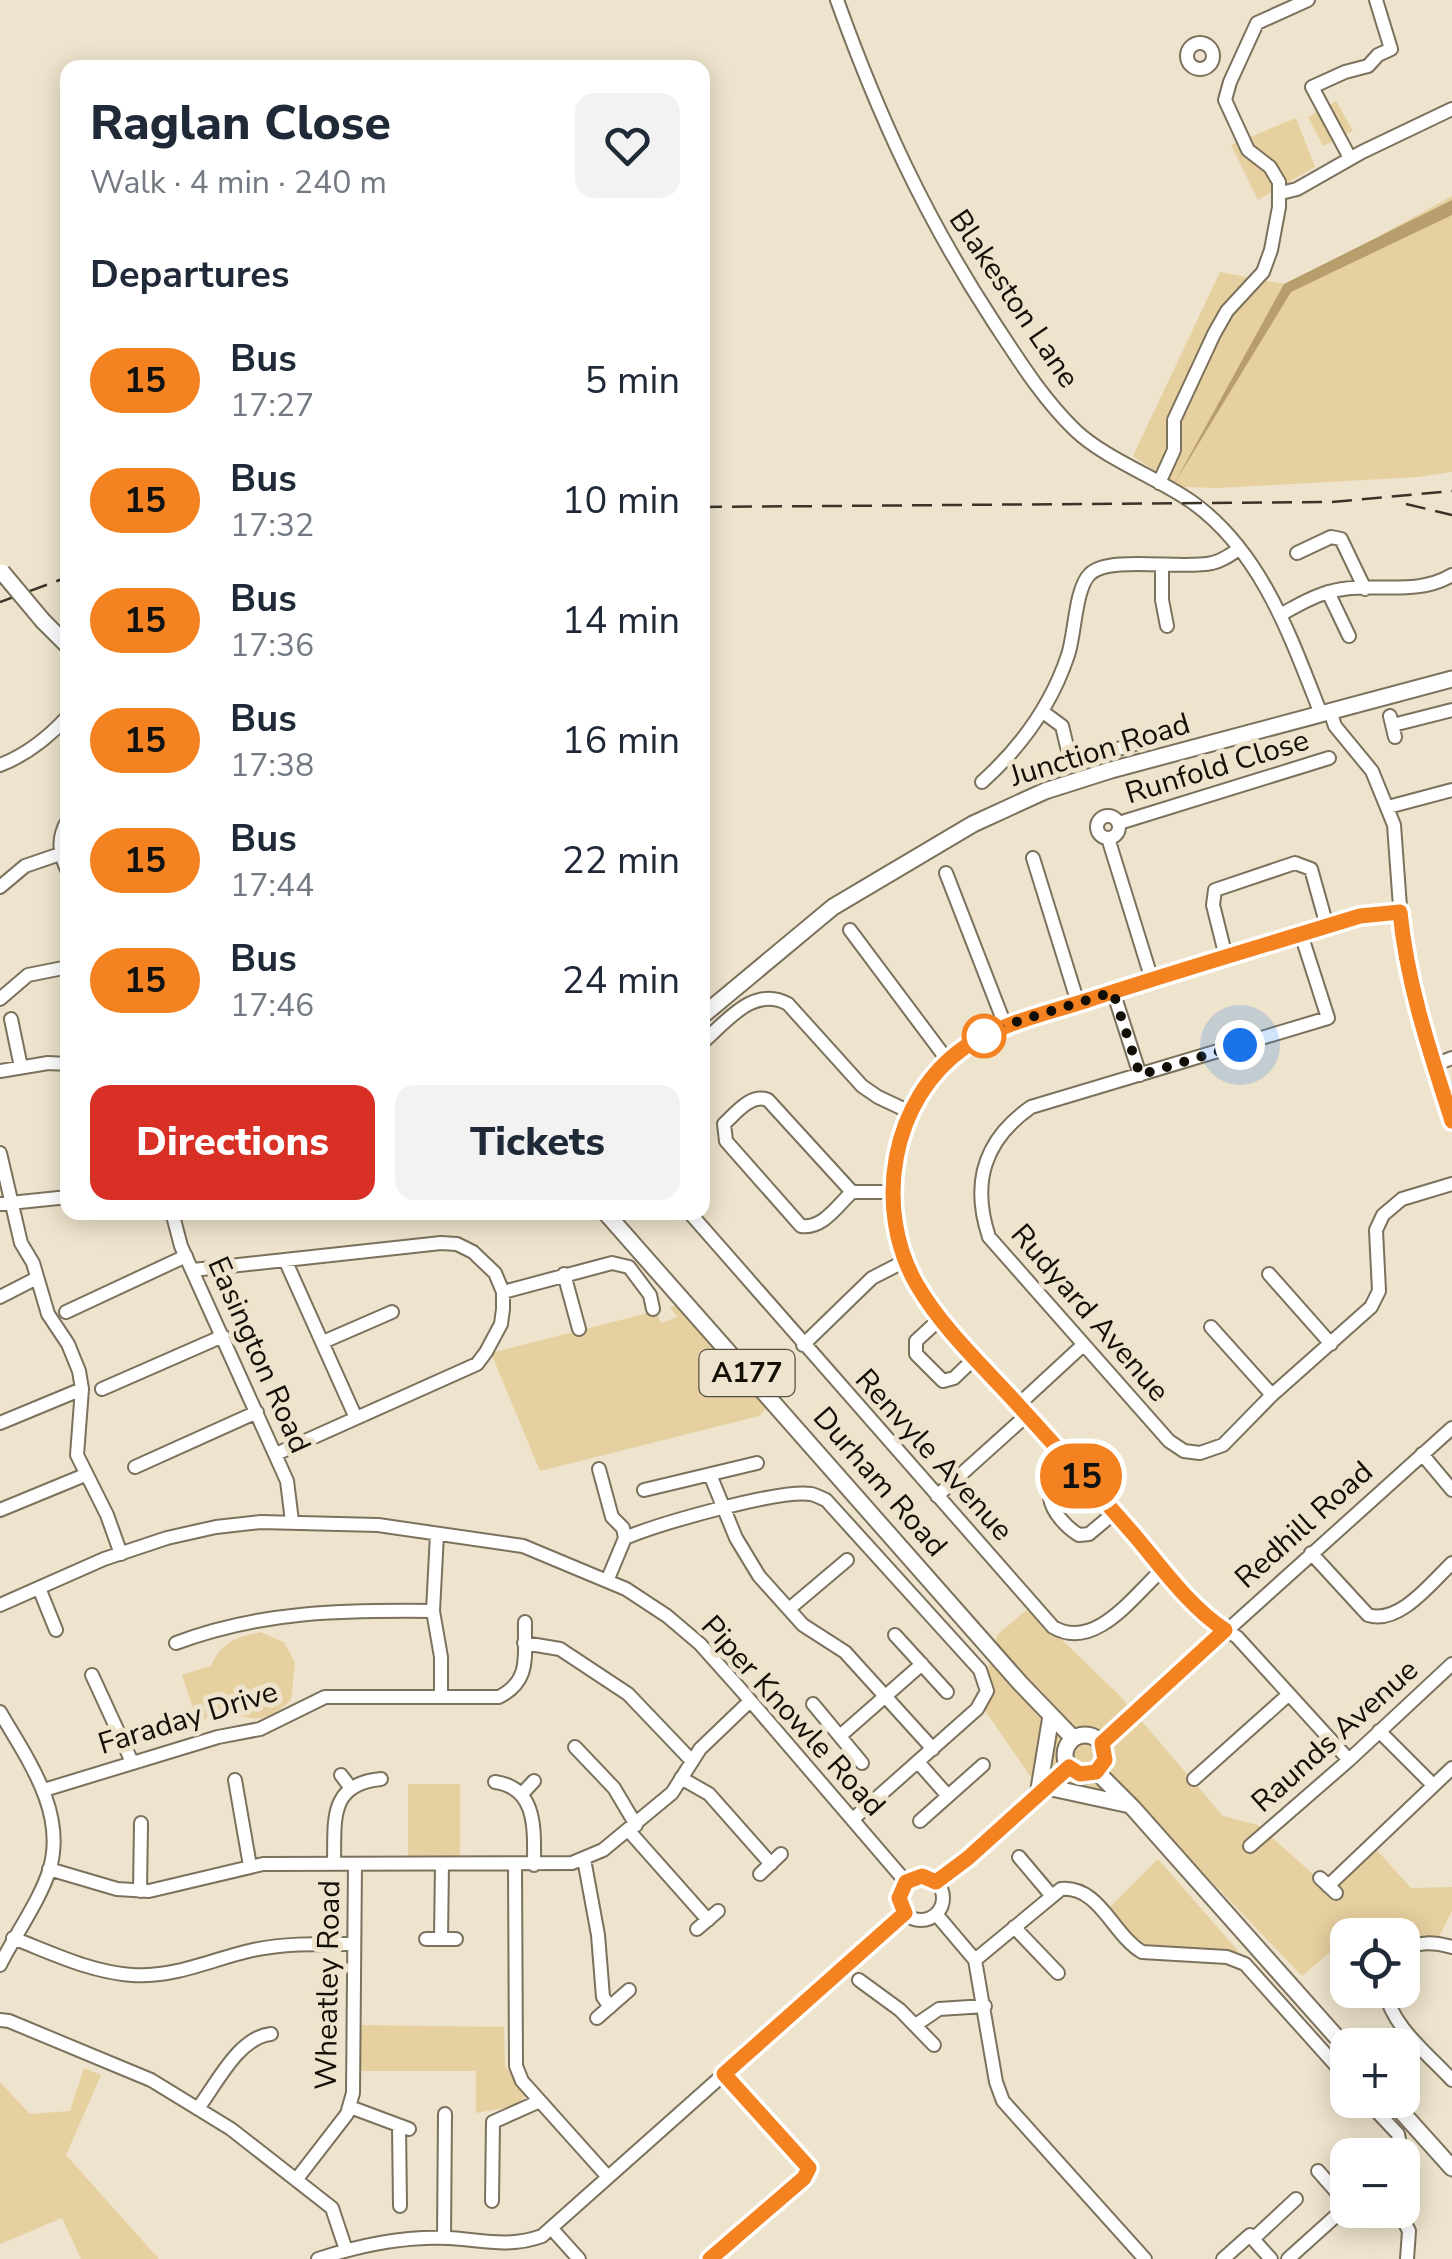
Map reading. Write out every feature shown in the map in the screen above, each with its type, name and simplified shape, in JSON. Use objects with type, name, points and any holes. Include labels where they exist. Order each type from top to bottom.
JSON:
[{"type":"main road","points":[[1,571],[60,638]]},
{"type":"main road","name":"Junction Road","points":[[710,1009],[833,907],[973,824],[1045,791],[1452,679]]},
{"type":"main road","name":"Durham Road","points":[[612,1220],[1073,1738]]},
{"type":"main road","points":[[1051,1716],[1042,1791],[1130,1805]]},
{"type":"main road","points":[[1086,1734],[1102,1743],[1105,1760],[1096,1772],[1080,1774],[1069,1767],[1065,1755],[1073,1738],[1086,1734]]},
{"type":"main road","points":[[1096,1772],[1330,2030]]},
{"type":"main road","points":[[1408,2118],[1452,2168]]},
{"type":"street","name":"Blakeston Lane","points":[[837,0],[916,193],[954,262],[1034,384],[1078,433],[1192,502],[1239,549],[1280,615],[1326,712],[1372,771],[1388,807],[1396,849],[1400,912],[1414,996],[1452,1121]]},
{"type":"street","points":[[1159,483],[1174,450],[1174,420],[1214,334],[1227,311],[1263,272],[1271,250],[1280,192],[1275,174],[1248,150],[1226,108],[1226,92],[1257,23],[1308,0]]},
{"type":"street","points":[[1350,158],[1312,87],[1368,66],[1378,54],[1391,49],[1376,0]]},
{"type":"street","points":[[1213,63],[1234,71]]},
{"type":"street","points":[[1280,192],[1297,189],[1350,158],[1452,109]]},
{"type":"street","points":[[1296,553],[1331,536],[1340,539],[1365,589]]},
{"type":"street","points":[[982,782],[1023,741],[1043,712],[1068,657],[1082,585],[1090,574],[1109,566],[1213,563],[1239,549]]},
{"type":"street","points":[[1162,566],[1166,626]]},
{"type":"street","points":[[1280,615],[1328,592],[1447,583]]},
{"type":"street","points":[[1328,592],[1348,636]]},
{"type":"street","points":[[1393,726],[1452,710]]},
{"type":"street","points":[[1043,712],[1058,721],[1070,762]]},
{"type":"street","points":[[0,766],[22,756],[60,725]]},
{"type":"street","points":[[1051,769],[1148,740]]},
{"type":"street","name":"Runfold Close","points":[[1152,980],[1108,838],[1096,829],[1100,818],[1110,816],[1119,823],[1329,758]]},
{"type":"street","points":[[1388,807],[1452,790]]},
{"type":"street","points":[[0,886],[25,866],[60,854]]},
{"type":"street","points":[[1033,857],[1078,1003]]},
{"type":"street","points":[[1226,956],[1213,905],[1215,890],[1295,864],[1310,869],[1327,926]]},
{"type":"street","points":[[945,873],[1006,1025]]},
{"type":"street","points":[[1349,1760],[1237,1637],[1210,1620],[940,1318],[905,1261],[892,1214],[892,1192],[896,1156],[912,1113],[948,1061],[1006,1025],[1360,916],[1400,912]]},
{"type":"street","points":[[850,929],[948,1061]]},
{"type":"street","name":"Rudyard Avenue","points":[[1301,934],[1328,1018],[1031,1107],[1001,1132],[989,1152],[982,1203],[990,1237],[1169,1441],[1184,1451],[1200,1453],[1223,1445],[1376,1300],[1380,1268],[1376,1230],[1383,1215],[1402,1199],[1452,1184]]},
{"type":"street","points":[[0,999],[28,976],[60,969]]},
{"type":"street","points":[[1113,992],[1140,1075]]},
{"type":"street","points":[[710,1036],[749,1002],[762,997],[780,1000],[788,1004],[862,1086],[912,1113]]},
{"type":"street","points":[[11,1020],[20,1068]]},
{"type":"street","points":[[1434,1065],[1452,1058]]},
{"type":"street","points":[[0,1071],[60,1065]]},
{"type":"street","points":[[852,1192],[768,1100],[752,1100],[724,1124],[726,1142],[801,1226],[819,1224],[852,1192],[892,1192]]},
{"type":"street","points":[[0,1153],[6,1203],[21,1243],[34,1263],[48,1314],[80,1371],[77,1455],[108,1514],[121,1554]]},
{"type":"street","points":[[6,1203],[60,1197]]},
{"type":"street","name":"Easington Road","points":[[175,1220],[186,1256],[288,1481],[292,1521]]},
{"type":"street","name":"Renvyle Avenue","points":[[696,1220],[1053,1627],[1064,1633],[1091,1632],[1163,1569]]},
{"type":"street","points":[[193,1270],[456,1244],[473,1252],[496,1272],[503,1292],[501,1324],[476,1364],[276,1454]]},
{"type":"street","points":[[66,1312],[186,1256]]},
{"type":"street","points":[[803,1345],[872,1278],[905,1261]]},
{"type":"street","points":[[286,1262],[356,1418]]},
{"type":"street","points":[[503,1292],[612,1263],[629,1267],[650,1296],[653,1309]]},
{"type":"street","points":[[564,1274],[578,1330]]},
{"type":"street","points":[[1269,1274],[1331,1344]]},
{"type":"street","points":[[0,1297],[38,1278]]},
{"type":"street","points":[[324,1342],[383,1312]]},
{"type":"street","points":[[940,1318],[916,1341],[916,1354],[942,1381],[954,1378],[975,1358]]},
{"type":"street","points":[[1210,1327],[1272,1395]]},
{"type":"street","points":[[102,1389],[223,1336]]},
{"type":"street","points":[[937,1496],[1082,1346]]},
{"type":"street","points":[[0,1423],[82,1389]]},
{"type":"street","points":[[136,1467],[257,1412]]},
{"type":"street","name":"Redhill Road","points":[[1102,1743],[1452,1428]]},
{"type":"street","points":[[1422,1454],[1452,1490]]},
{"type":"street","points":[[644,1490],[757,1463]]},
{"type":"street","points":[[598,1469],[612,1516],[624,1528],[626,1538],[608,1581]]},
{"type":"street","points":[[1078,1472],[1050,1498],[1053,1509],[1079,1535],[1089,1534],[1114,1513]]},
{"type":"street","points":[[0,1510],[85,1475]]},
{"type":"street","points":[[711,1476],[746,1557],[789,1609],[820,1639],[845,1652],[933,1749]]},
{"type":"street","points":[[626,1538],[652,1526],[782,1496],[811,1494],[826,1500],[980,1670],[986,1680],[984,1702],[853,1819]]},
{"type":"street","name":"Piper Knowle Road","points":[[0,1605],[121,1554],[216,1527],[292,1521],[378,1525],[523,1546],[626,1589],[668,1616],[700,1644],[906,1882]]},
{"type":"street","points":[[437,1534],[433,1611],[441,1657],[441,1695]]},
{"type":"street","points":[[1311,1554],[1368,1615],[1380,1618],[1393,1615],[1452,1563]]},
{"type":"street","points":[[789,1609],[847,1560]]},
{"type":"street","points":[[39,1588],[56,1630]]},
{"type":"street","points":[[176,1643],[239,1623],[291,1614],[334,1610],[433,1611]]},
{"type":"street","name":"Faraday Drive","points":[[44,1790],[218,1737],[260,1729],[325,1696],[500,1697],[522,1680],[524,1622]]},
{"type":"street","points":[[895,1635],[946,1692]]},
{"type":"street","points":[[524,1643],[560,1649],[628,1694],[692,1760]]},
{"type":"street","points":[[840,1736],[922,1664]]},
{"type":"street","name":"Raunds Avenue","points":[[1251,1846],[1452,1664]]},
{"type":"street","points":[[92,1675],[132,1762]]},
{"type":"street","points":[[1194,1779],[1288,1695]]},
{"type":"street","points":[[50,1870],[117,1889],[160,1890],[250,1866],[534,1865],[584,1859],[604,1850],[672,1793],[692,1760],[750,1701]]},
{"type":"street","points":[[813,1704],[862,1763]]},
{"type":"street","points":[[0,1712],[44,1790],[53,1822],[50,1870],[0,1964]]},
{"type":"street","points":[[1380,1731],[1433,1784]]},
{"type":"street","points":[[575,1747],[614,1788],[632,1828],[708,1920]]},
{"type":"street","points":[[574,1772],[586,1758]]},
{"type":"street","points":[[918,1762],[948,1796]]},
{"type":"street","points":[[919,1820],[983,1765]]},
{"type":"street","points":[[936,1882],[1069,1767]]},
{"type":"street","points":[[1328,1886],[1452,1768]]},
{"type":"street","points":[[341,1775],[350,1787]]},
{"type":"street","points":[[681,1778],[709,1794],[776,1859],[760,1874]]},
{"type":"street","points":[[334,1864],[339,1801],[350,1787],[382,1779]]},
{"type":"street","points":[[235,1780],[250,1866]]},
{"type":"street","points":[[521,1795],[534,1781]]},
{"type":"street","points":[[494,1782],[521,1795],[533,1814],[534,1865]]},
{"type":"street","points":[[140,1890],[141,1824]]},
{"type":"street","points":[[1019,1857],[1052,1896]]},
{"type":"street","points":[[584,1859],[598,1935],[602,1997],[610,2007]]},
{"type":"street","name":"Wheatley Road","points":[[296,2180],[350,2107],[354,2093],[355,1864]]},
{"type":"street","points":[[441,1939],[442,1864]]},
{"type":"street","points":[[514,1865],[514,2054],[522,2081],[608,2177]]},
{"type":"street","points":[[922,1876],[936,1882],[943,1897],[936,1914],[920,1920],[905,1913],[899,1898],[906,1882],[922,1876]]},
{"type":"street","points":[[975,1960],[1060,1889],[1074,1888],[1088,1894],[1142,1952],[1227,1957],[1245,1964],[1330,2058]]},
{"type":"street","points":[[318,2259],[346,2250],[421,2238],[526,2242],[552,2229],[905,1913]]},
{"type":"street","points":[[936,1914],[975,1960],[1003,2102],[1145,2259]]},
{"type":"street","points":[[1014,1927],[1058,1973]]},
{"type":"street","points":[[13,1938],[83,1965],[133,1975],[181,1972],[290,1944],[354,1944]]},
{"type":"street","points":[[1420,1946],[1433,1942],[1452,1947]]},
{"type":"street","points":[[858,1980],[917,2024],[934,2044]]},
{"type":"street","points":[[598,2018],[629,1990]]},
{"type":"street","points":[[917,2024],[939,2009],[985,2006]]},
{"type":"street","points":[[1391,2008],[1402,2026],[1452,2080]]},
{"type":"street","points":[[0,2020],[120,2065],[199,2108],[332,2208],[346,2250]]},
{"type":"street","points":[[199,2108],[238,2054],[257,2035],[271,2035]]},
{"type":"street","points":[[492,2201],[493,2122],[540,2101]]},
{"type":"street","name":"Wheatley Road","points":[[350,2107],[404,2128],[397,2188],[400,2206]]},
{"type":"street","points":[[444,2238],[445,2114]]},
{"type":"street","points":[[1383,2118],[1399,2138]]},
{"type":"street","points":[[1318,2172],[1330,2185]]},
{"type":"street","points":[[1254,2239],[1296,2199]]},
{"type":"street","points":[[1288,2259],[1330,2221]]},
{"type":"street","points":[[1406,2259],[1407,2228]]},
{"type":"street","points":[[552,2229],[579,2259]]},
{"type":"street","points":[[1222,2259],[1250,2235],[1271,2259]]},
{"type":"shaded area","points":[[1336,101],[1353,131],[1323,146],[1308,117]]},
{"type":"shaded area","points":[[1296,118],[1315,167],[1258,200],[1231,145]]},
{"type":"shaded area","points":[[1452,196],[1452,472],[1183,490],[1133,456],[1220,272],[1284,284]]},
{"type":"shaded area","points":[[1452,200],[1452,215],[1291,292],[1174,484],[1284,284]]},
{"type":"shaded area","points":[[679,1305],[722,1355],[713,1362],[716,1366],[726,1358],[769,1406],[759,1416],[540,1471],[491,1353],[656,1311],[661,1323],[677,1317],[670,1307]]},
{"type":"shaded area","points":[[1029,1608],[1121,1697],[1223,1816],[1258,1825],[1332,1891],[1374,1847],[1411,1888],[1452,1887],[1452,1911],[1436,1942],[1420,1945],[1420,1918],[1330,1918],[1330,1954],[1302,1976],[1148,1815],[1041,1792],[984,1709],[997,1635]]},
{"type":"shaded area","points":[[260,1632],[284,1642],[295,1663],[291,1700],[267,1717],[251,1718],[223,1708],[198,1723],[182,1675],[211,1666],[230,1642]]},
{"type":"shaded area","points":[[408,1784],[460,1784],[460,1856],[408,1856]]},
{"type":"shaded area","points":[[1158,1859],[1239,1952],[1146,1950],[1106,1911]]},
{"type":"shaded area","points":[[358,2025],[504,2027],[505,2066],[526,2095],[515,2106],[476,2113],[476,2071],[359,2071]]},
{"type":"shaded area","points":[[84,2068],[101,2075],[66,2155],[159,2259],[81,2259],[62,2218],[0,2244],[0,2082],[30,2114],[70,2111]]},
{"type":"railway","points":[[710,507],[1332,502],[1452,491]]},
{"type":"railway","points":[[1406,504],[1452,515]]},
{"type":"railway","points":[[0,602],[60,580]]},
{"type":"bus line","name":"15","points":[[710,2259],[804,2178],[809,2168],[724,2074],[905,1913],[899,1898],[906,1882],[922,1876],[936,1882],[1069,1767],[1080,1774],[1096,1772],[1105,1760],[1102,1743],[1225,1630],[1210,1620],[1163,1569],[940,1318],[918,1287],[898,1238],[892,1192],[901,1138],[922,1094],[948,1061],[1006,1025],[1360,916],[1400,912],[1418,1017],[1452,1121]]},
{"type":"route","points":[[984,1036],[1006,1025],[1113,992],[1140,1075],[1240,1045]]}]
